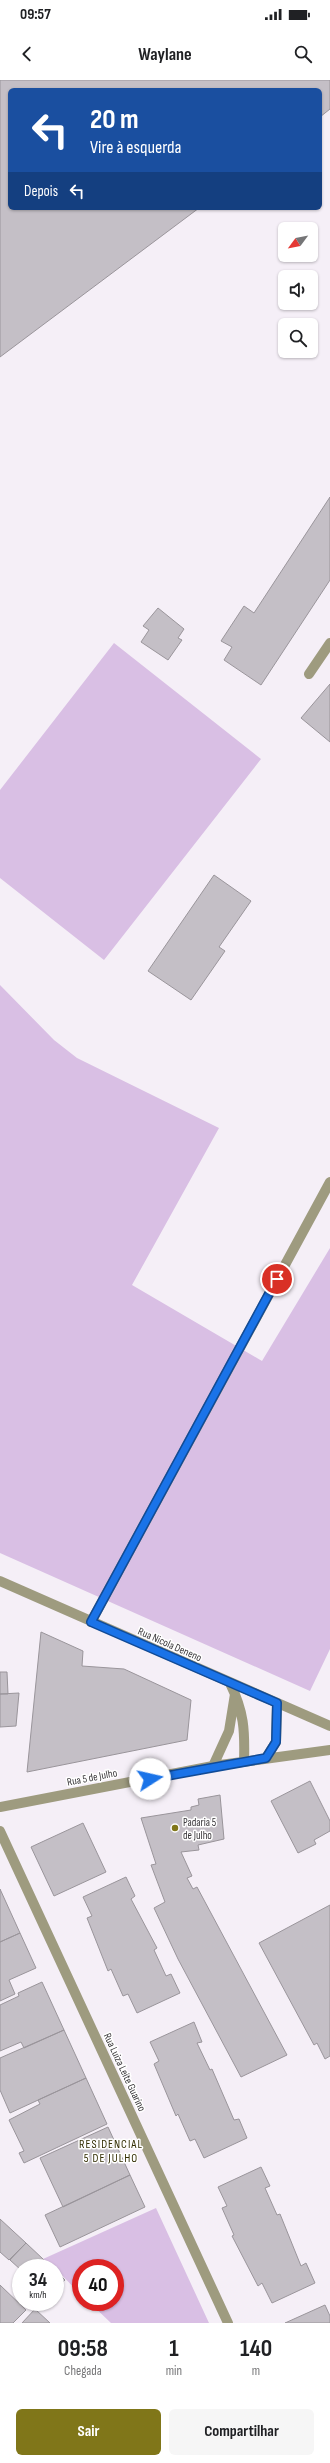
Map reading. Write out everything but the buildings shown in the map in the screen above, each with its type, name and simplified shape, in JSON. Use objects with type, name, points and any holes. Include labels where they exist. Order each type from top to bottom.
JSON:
[{"type":"street","points":[[309,674],[330,643]]},
{"type":"street","points":[[91,1622],[330,1182]]},
{"type":"street","name":"Rua Nicola Deneno","points":[[0,1581],[330,1726]]},
{"type":"street","points":[[230,1683],[243,1713],[245,1732],[244,1762]]},
{"type":"street","points":[[213,1766],[229,1731],[235,1693]]},
{"type":"street","points":[[266,1758],[276,1742],[277,1703]]},
{"type":"street","name":"Rua 5 de Julho","points":[[0,1806],[213,1766],[330,1750]]},
{"type":"street","name":"Rua Luiza Leite Guarino","points":[[0,1831],[228,2323]]},
{"type":"shaded area","points":[[114,643],[261,759],[104,960],[0,878],[0,790]]},
{"type":"shaded area","points":[[0,985],[54,1040],[77,1058],[219,1128],[132,1285],[262,1361],[330,1248],[330,1649],[310,1691],[0,1553]]},
{"type":"shaded area","points":[[156,2208],[209,2323],[111,2323],[98,2311],[124,2311],[124,2259],[72,2259],[72,2286],[64,2277],[64,2259],[43,2259]]},
{"type":"place","name":"Padaria 5 de Julho","points":[[175,1828]]},
{"type":"district","name":"RESIDENCIAL 5 DE JULHO","points":[[111,2151]]},
{"type":"route","points":[[150,1779],[213,1766],[266,1758],[276,1742],[278,1715],[277,1703],[91,1622],[277,1279]]}]
